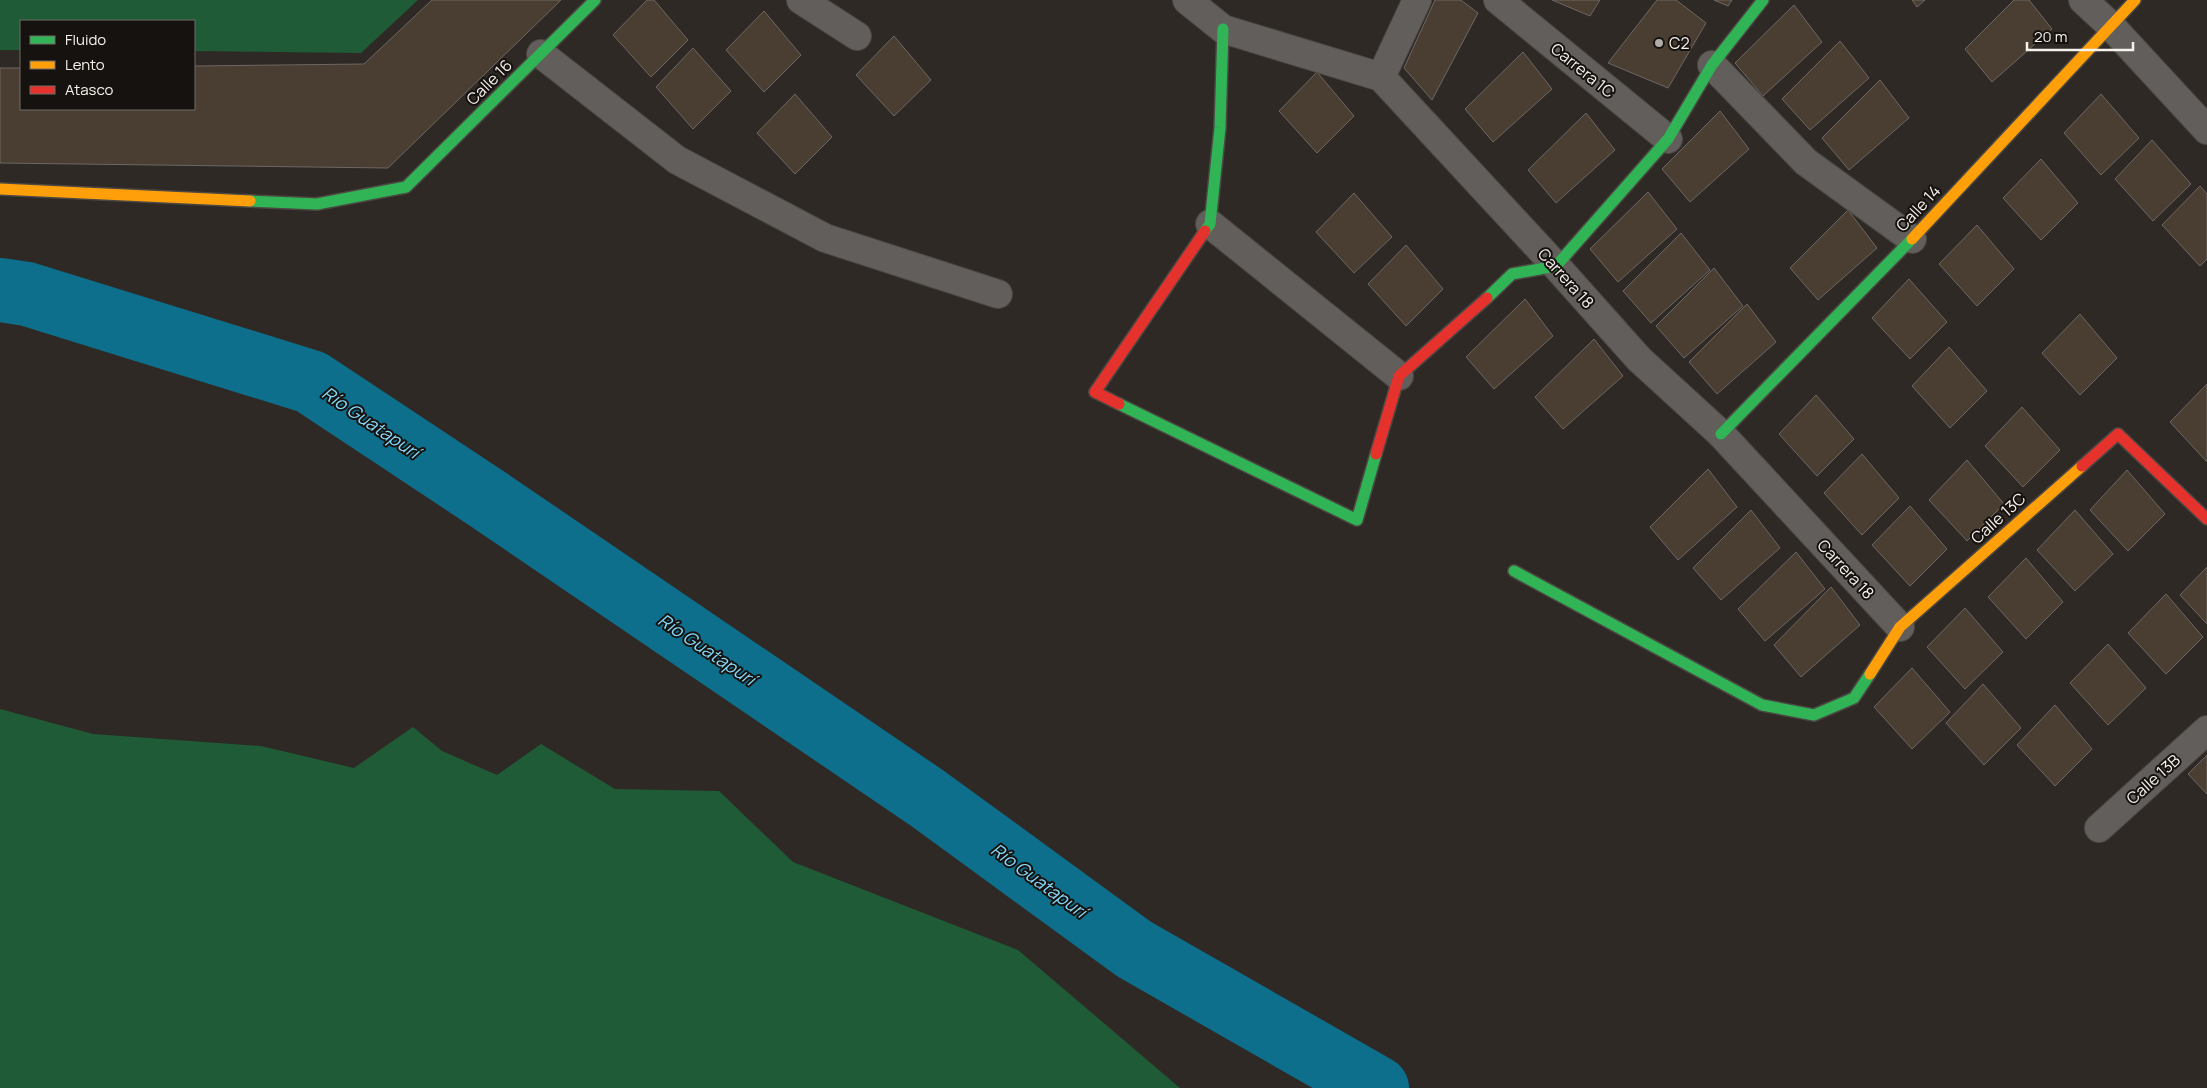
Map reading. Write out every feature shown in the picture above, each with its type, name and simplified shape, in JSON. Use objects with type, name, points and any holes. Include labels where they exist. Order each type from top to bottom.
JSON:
[{"type":"street","name":"Calle 16","points":[[0,189],[317,204],[406,187],[595,0]]},
{"type":"street","points":[[801,0],[857,36]]},
{"type":"street","points":[[1187,0],[1223,29],[1380,77],[1417,0]]},
{"type":"street","name":"Carrera 1C","points":[[1498,0],[1668,139]]},
{"type":"street","points":[[1223,29],[1220,128],[1210,224],[1095,392],[1357,520],[1399,376],[1475,310],[1512,274],[1556,266],[1668,139],[1712,65],[1763,0]]},
{"type":"street","points":[[2084,0],[2110,25],[2207,130]]},
{"type":"street","name":"Calle 14","points":[[1721,434],[1912,239],[2135,0]]},
{"type":"street","points":[[541,54],[677,160],[825,238],[998,294]]},
{"type":"street","points":[[1712,65],[1806,162],[1912,239]]},
{"type":"street","name":"Carrera 18","points":[[1380,77],[1556,266],[1639,359],[1721,434],[1900,627]]},
{"type":"street","points":[[1210,224],[1399,376]]},
{"type":"street","name":"Calle 13C","points":[[1514,571],[1762,705],[1814,715],[1854,698],[1900,627],[2118,434],[2207,519]]},
{"type":"street","name":"Calle 13B","points":[[2099,828],[2207,730]]},
{"type":"green space","points":[[0,0],[418,0],[361,53],[195,51],[195,20],[20,20],[20,50],[0,50]]},
{"type":"green space","points":[[0,709],[93,734],[261,746],[354,768],[413,727],[442,751],[497,775],[541,744],[615,789],[719,791],[793,862],[1018,950],[1180,1088],[0,1088]]},
{"type":"building","points":[[432,0],[561,0],[388,168],[0,163],[0,68],[20,68],[20,110],[195,110],[195,66],[364,64]]},
{"type":"building","points":[[647,0],[654,0],[688,40],[651,77],[613,35]]},
{"type":"building","points":[[1435,0],[1461,0],[1478,13],[1432,100],[1404,68]]},
{"type":"building","points":[[1552,0],[1600,0],[1590,16]]},
{"type":"building","name":"C2","points":[[1657,0],[1676,0],[1706,23],[1668,88],[1608,63]]},
{"type":"building","name":"C2","points":[[1714,0],[1732,0],[1728,6]]},
{"type":"building","points":[[1912,0],[1925,0],[1917,7]]},
{"type":"building","points":[[2014,0],[2029,0],[2052,29],[1992,82],[1965,49]]},
{"type":"building","name":"C2","points":[[1794,5],[1822,42],[1763,96],[1735,63]]},
{"type":"building","points":[[764,11],[801,55],[764,92],[726,50]]},
{"type":"building","points":[[894,36],[931,80],[894,116],[856,75]]},
{"type":"building","points":[[1840,41],[1869,78],[1810,130],[1782,99]]},
{"type":"building","points":[[693,48],[731,91],[693,129],[656,87]]},
{"type":"building","points":[[1523,52],[1552,89],[1493,142],[1465,109]]},
{"type":"building","points":[[1317,72],[1354,116],[1317,153],[1279,111]]},
{"type":"building","points":[[1880,80],[1909,118],[1849,170],[1822,138]]},
{"type":"building","points":[[795,94],[832,137],[795,174],[757,133]]},
{"type":"building","points":[[2101,94],[2139,138],[2101,175],[2064,133]]},
{"type":"building","points":[[1720,111],[1749,149],[1690,202],[1662,169]]},
{"type":"building","points":[[1586,113],[1615,150],[1556,203],[1528,170]]},
{"type":"building","points":[[2152,140],[2191,184],[2153,221],[2115,179]]},
{"type":"building","points":[[2041,159],[2078,203],[2041,240],[2003,198]]},
{"type":"building","points":[[2200,186],[2207,194],[2207,259],[2200,266],[2162,225]]},
{"type":"building","points":[[1648,192],[1677,229],[1618,282],[1590,249]]},
{"type":"building","points":[[1354,193],[1392,237],[1354,273],[1316,232]]},
{"type":"building","points":[[1848,210],[1877,248],[1818,300],[1790,268]]},
{"type":"building","points":[[1977,225],[2014,269],[1977,306],[1939,264]]},
{"type":"building","points":[[1681,233],[1710,270],[1651,323],[1623,291]]},
{"type":"building","points":[[1406,245],[1443,289],[1406,326],[1368,284]]},
{"type":"building","points":[[1714,268],[1743,306],[1684,358],[1656,326]]},
{"type":"building","points":[[1909,279],[1947,322],[1910,359],[1872,318]]},
{"type":"building","points":[[1525,299],[1553,336],[1494,389],[1466,357]]},
{"type":"building","points":[[1747,304],[1776,342],[1717,394],[1689,362]]},
{"type":"building","points":[[2080,314],[2117,358],[2080,395],[2042,353]]},
{"type":"building","points":[[1594,339],[1623,376],[1563,429],[1535,397]]},
{"type":"building","points":[[1949,347],[1987,391],[1950,428],[1912,386]]},
{"type":"building","points":[[2207,384],[2207,462],[2170,422]]},
{"type":"building","points":[[1816,395],[1854,439],[1817,476],[1779,434]]},
{"type":"building","points":[[2022,407],[2060,450],[2023,487],[1985,446]]},
{"type":"building","points":[[1862,454],[1899,498],[1862,535],[1824,493]]},
{"type":"building","points":[[1967,460],[2004,504],[1967,541],[1929,500]]},
{"type":"building","points":[[1708,469],[1737,507],[1678,560],[1650,527]]},
{"type":"building","points":[[2127,470],[2165,514],[2128,551],[2090,510]]},
{"type":"building","points":[[1910,506],[1947,549],[1910,586],[1872,545]]},
{"type":"building","points":[[1751,510],[1780,548],[1721,600],[1693,568]]},
{"type":"building","points":[[2075,510],[2113,554],[2075,591],[2037,550]]},
{"type":"building","points":[[1796,552],[1825,589],[1765,641],[1738,609]]},
{"type":"building","points":[[2026,558],[2063,602],[2026,639],[1988,597]]},
{"type":"building","points":[[2207,567],[2207,624],[2180,595]]},
{"type":"building","points":[[1831,587],[1860,625],[1801,677],[1774,645]]},
{"type":"building","points":[[2166,594],[2203,637],[2166,674],[2128,633]]},
{"type":"building","points":[[1965,608],[2003,652],[1965,689],[1927,647]]},
{"type":"building","points":[[2108,644],[2146,688],[2108,725],[2070,683]]},
{"type":"building","points":[[1912,668],[1950,712],[1912,749],[1874,707]]},
{"type":"building","points":[[1983,684],[2021,728],[1984,765],[1946,723]]},
{"type":"building","points":[[2055,705],[2092,749],[2055,786],[2017,745]]},
{"type":"building","points":[[2207,755],[2207,794],[2188,774]]},
{"type":"waterway","name":"Río Guatapurí","points":[[0,290],[27,294],[311,382],[489,500],[927,798],[1134,949],[1377,1088]]},
{"type":"traffic: fast","points":[[250,201],[317,204],[406,187],[595,0]]},
{"type":"traffic: fast","points":[[1487,298],[1512,274],[1556,266],[1668,139],[1712,65],[1763,0]]},
{"type":"traffic: fast","points":[[1205,231],[1210,224],[1220,128],[1223,29]]},
{"type":"traffic: fast","points":[[1721,434],[1912,239]]},
{"type":"traffic: fast","points":[[1119,404],[1357,520],[1376,454]]},
{"type":"traffic: fast","points":[[1514,571],[1762,705],[1814,715],[1854,698],[1870,674]]},
{"type":"traffic: slow","points":[[1912,239],[2135,0]]},
{"type":"traffic: slow","points":[[0,189],[250,201]]},
{"type":"traffic: slow","points":[[1870,674],[1900,627],[2082,466]]},
{"type":"traffic: jam","points":[[1119,404],[1095,392],[1205,231]]},
{"type":"traffic: jam","points":[[1376,454],[1399,376],[1487,298]]},
{"type":"traffic: jam","points":[[2082,466],[2118,434],[2207,519]]},
{"type":"place","name":"C2","points":[[1659,43]]}]
